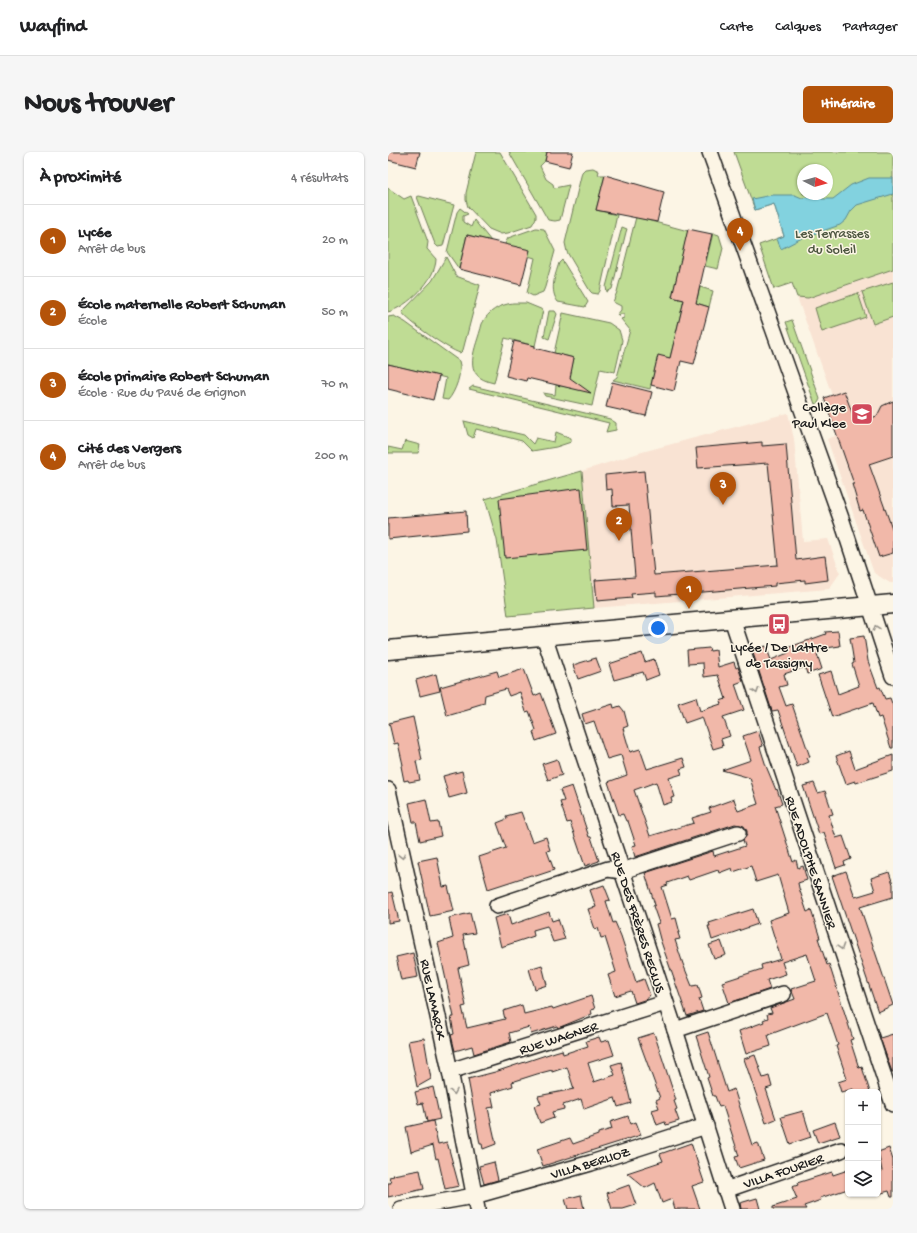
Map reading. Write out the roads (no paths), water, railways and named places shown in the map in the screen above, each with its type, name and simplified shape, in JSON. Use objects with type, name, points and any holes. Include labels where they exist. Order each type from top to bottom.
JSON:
[{"type":"street","points":[[710,152],[842,521],[893,676]]},
{"type":"street","points":[[388,650],[893,604]]},
{"type":"street","name":"RUE ADOLPHE SANNIER","points":[[732,619],[893,1104]]},
{"type":"street","name":"RUE DES FRÈRES RECLUS","points":[[544,636],[666,1002],[732,1209]]},
{"type":"street","name":"RUE LAMARCK","points":[[388,790],[450,1071],[476,1202]]},
{"type":"street","points":[[497,906],[608,869],[622,871],[738,833]]},
{"type":"street","points":[[675,1030],[783,994]]},
{"type":"street","name":"RUE WAGNER","points":[[450,1071],[666,1002]]},
{"type":"street","name":"VILLA BERLIOZ","points":[[401,1209],[476,1202],[706,1126]]},
{"type":"street","name":"VILLA FOURIER","points":[[725,1190],[842,1150]]},
{"type":"water","points":[[869,178],[893,178],[893,194],[857,205],[851,211],[846,220],[840,225],[802,238],[781,249],[777,239],[784,236],[774,204],[755,210],[752,199],[772,195],[795,195],[797,196],[797,200],[833,200],[851,185]]},
{"type":"place","name":"Cité des Vergers","points":[[740,251]]},
{"type":"place","name":"Collège Paul Klee","points":[[862,414]]},
{"type":"place","name":"École primaire Robert Schuman","points":[[723,505]]},
{"type":"place","name":"École maternelle Robert Schuman","points":[[619,541]]},
{"type":"place","name":"Lycée","points":[[689,609]]},
{"type":"place","name":"Lycée / De Lattre de Tassigny","points":[[779,624]]},
{"type":"park label","name":"Les Terrasses du Soleil","points":[[832,240]]}]
